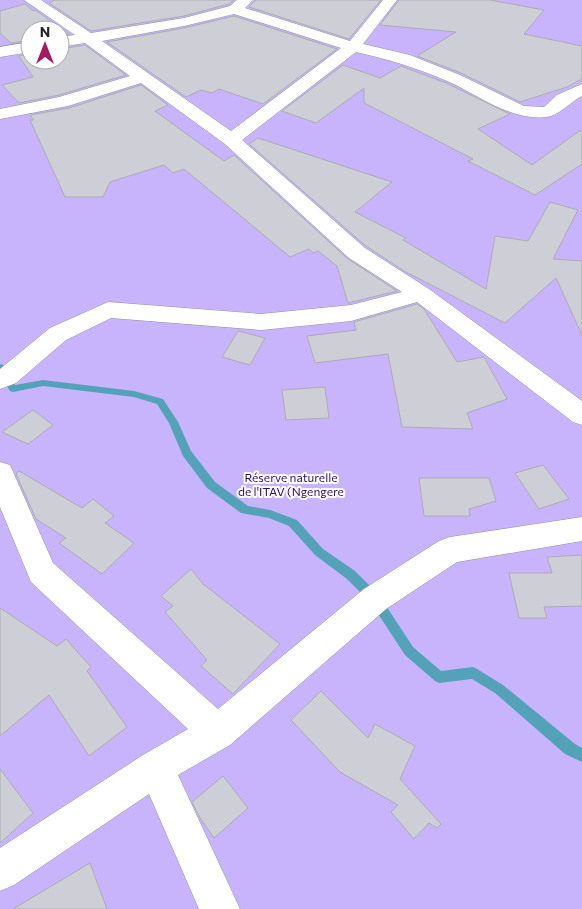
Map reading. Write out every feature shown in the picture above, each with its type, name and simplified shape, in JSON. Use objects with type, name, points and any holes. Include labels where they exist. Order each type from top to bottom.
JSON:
[{"type":"street","points":[[31,0],[62,19],[231,140],[357,253],[421,294],[582,415]]},
{"type":"street","points":[[231,140],[353,48],[390,0]]},
{"type":"street","points":[[70,41],[144,30],[240,5],[353,48],[404,58],[454,78],[521,111],[546,112],[563,99],[582,89]]},
{"type":"street","points":[[0,52],[20,49]]},
{"type":"street","points":[[0,114],[62,102],[143,77]]},
{"type":"street","points":[[0,380],[7,377],[58,334],[108,310],[261,322],[351,313],[421,294]]},
{"type":"street","points":[[0,473],[42,572],[217,732]]},
{"type":"street","points":[[0,871],[156,768],[217,732],[375,600],[450,550],[582,529]]},
{"type":"street","points":[[156,768],[220,909]]},
{"type":"green space","name":"Réserve naturelle de l'ITAV (Ngengere","points":[[0,0],[582,0],[582,909],[0,909]]},
{"type":"building","points":[[55,0],[234,0],[229,4],[184,16],[91,31],[49,3]]},
{"type":"building","points":[[255,0],[381,0],[349,39],[249,7]]},
{"type":"building","points":[[399,0],[490,0],[544,10],[524,34],[582,46],[582,79],[567,87],[520,102],[461,73],[417,56],[456,32],[380,25]]},
{"type":"building","points":[[25,4],[33,11],[35,10],[50,20],[20,20],[20,42],[11,43],[0,33],[0,11]]},
{"type":"building","points":[[234,16],[337,49],[263,104],[219,89],[212,93],[201,90],[186,97],[107,42],[184,28]]},
{"type":"building","points":[[85,45],[126,75],[59,95],[19,103],[2,85],[33,77],[28,70],[70,70],[70,47]]},
{"type":"building","points":[[343,65],[380,78],[401,66],[446,83],[510,114],[478,129],[532,165],[582,129],[582,164],[535,195],[468,161],[473,159],[364,103],[364,88],[316,123],[282,111]]},
{"type":"building","points":[[141,85],[168,105],[155,111],[224,161],[234,155],[348,259],[397,291],[348,303],[337,266],[318,251],[313,253],[309,249],[290,257],[184,169],[173,173],[164,165],[110,182],[103,197],[65,197],[30,120],[34,120],[30,115],[69,108]]},
{"type":"building","points":[[258,138],[392,182],[355,212],[406,238],[403,240],[486,289],[495,236],[528,241],[550,202],[578,210],[553,259],[582,261],[582,335],[556,278],[505,323],[404,271],[366,246],[249,144]]},
{"type":"building","points":[[417,304],[424,309],[457,362],[484,357],[507,399],[467,413],[473,429],[402,427],[388,354],[315,363],[307,336],[356,330],[354,322]]},
{"type":"building","points":[[238,331],[265,338],[250,365],[222,357]]},
{"type":"building","points":[[325,387],[329,418],[286,420],[282,390]]},
{"type":"building","points":[[33,410],[53,425],[28,444],[2,432]]},
{"type":"building","points":[[543,465],[569,499],[539,509],[515,473]]},
{"type":"building","points":[[19,471],[82,508],[93,499],[114,516],[105,523],[134,543],[102,574],[59,543],[66,538],[36,519],[16,474]]},
{"type":"building","points":[[419,478],[489,478],[496,501],[469,509],[470,516],[424,516]]},
{"type":"building","points":[[582,555],[582,606],[544,607],[547,618],[519,618],[509,573],[552,573],[547,557]]},
{"type":"building","points":[[191,569],[203,584],[280,644],[233,694],[201,666],[207,660],[165,612],[173,606],[161,596]]},
{"type":"building","points":[[0,608],[57,646],[66,639],[91,667],[87,671],[127,727],[89,756],[49,695],[0,736]]},
{"type":"building","points":[[321,691],[368,738],[375,724],[415,746],[400,779],[441,824],[437,828],[429,823],[414,839],[391,812],[398,805],[340,772],[291,720]]},
{"type":"building","points":[[0,769],[33,813],[0,843]]},
{"type":"building","points":[[223,776],[248,808],[214,838],[200,818],[192,802]]},
{"type":"building","points":[[90,863],[107,909],[13,909]]},
{"type":"waterway","points":[[0,367],[13,389],[43,383],[134,394],[160,401],[173,422],[187,453],[211,485],[245,510],[270,514],[293,523],[319,552],[351,575],[375,599],[409,651],[439,677],[473,673],[499,689],[570,749],[582,755]]}]
